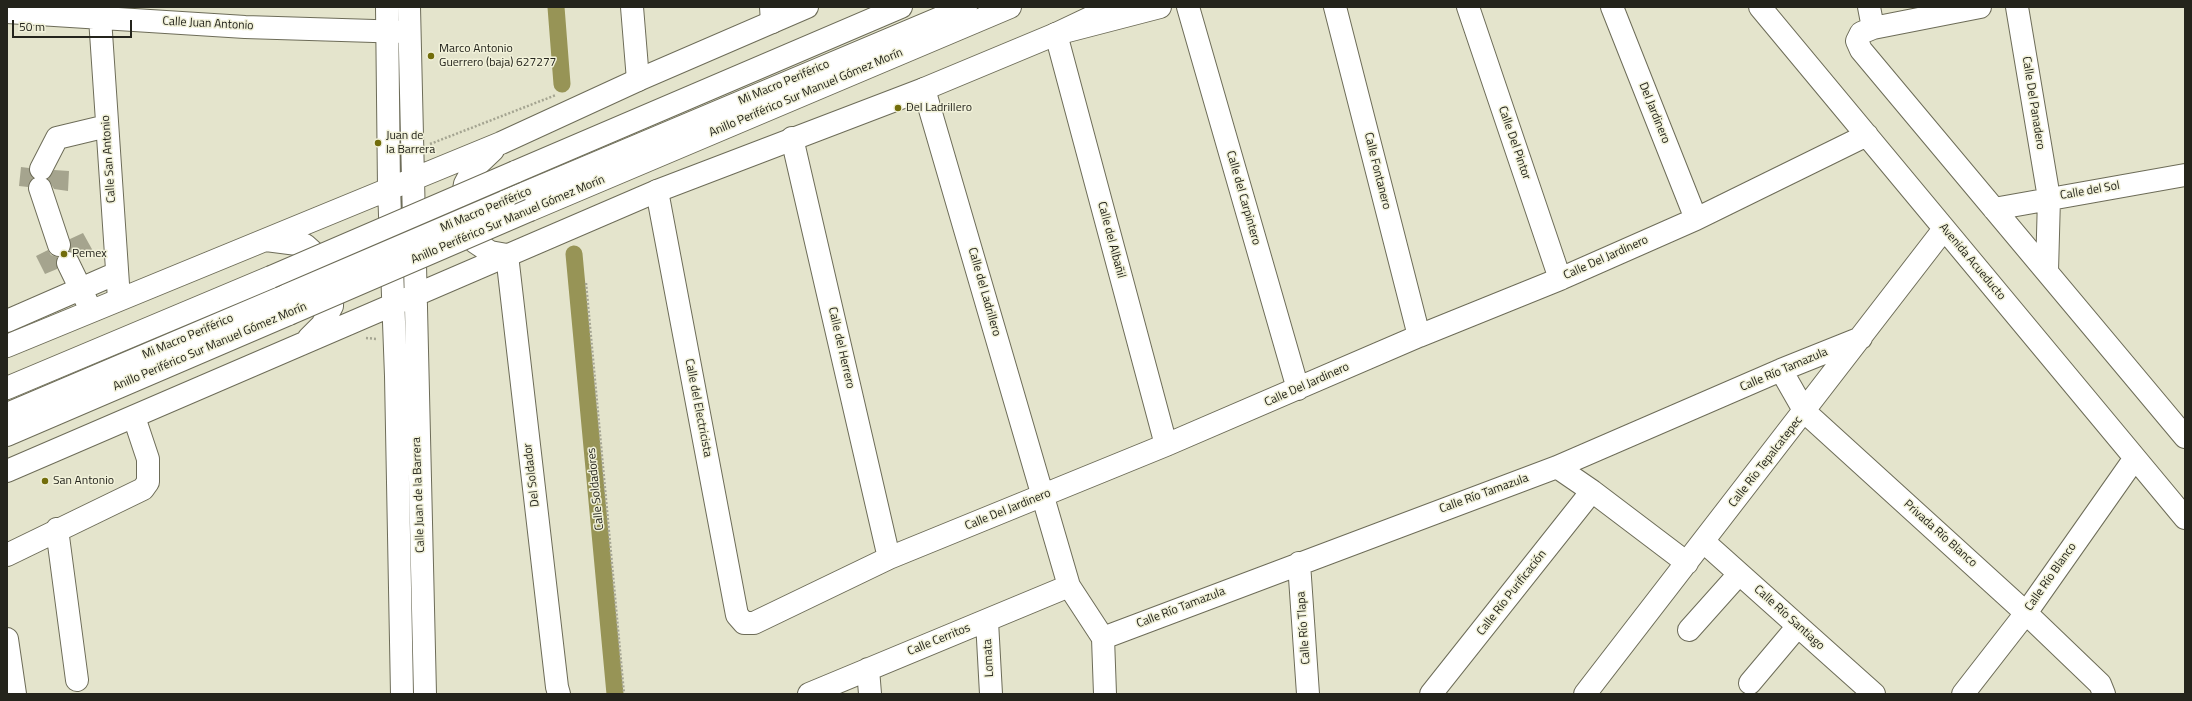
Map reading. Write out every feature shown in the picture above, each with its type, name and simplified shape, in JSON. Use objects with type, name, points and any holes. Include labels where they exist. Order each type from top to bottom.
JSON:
[{"type":"main road","name":"Calle Juan de la Barrera","points":[[387,7],[389,188],[402,694]]},
{"type":"main road","name":"Calle Juan de la Barrera","points":[[409,7],[411,178],[424,694]]},
{"type":"main road","points":[[632,7],[638,80]]},
{"type":"main road","points":[[7,346],[411,178],[501,143],[638,80],[771,14],[807,7]]},
{"type":"main road","name":"Anillo Periférico Sur Manuel Gómez Morín","points":[[7,435],[515,172],[900,7]]},
{"type":"main road","name":"Mi Macro Periférico","points":[[7,414],[940,7]]},
{"type":"main road","name":"Mi Macro Periférico","points":[[502,198],[966,7]]},
{"type":"main road","name":"Anillo Periférico Sur Manuel Gómez Morín","points":[[7,388],[530,210],[1010,7]]},
{"type":"main road","points":[[7,471],[305,342],[414,297],[657,191],[792,138],[924,89],[1056,34],[1113,7]]},
{"type":"main road","points":[[1056,34],[1160,7]]},
{"type":"main road","name":"Calle del Carpintero","points":[[1188,7],[1298,389]]},
{"type":"main road","name":"Calle Fontanero","points":[[1335,7],[1419,336]]},
{"type":"main road","name":"Calle Del Pintor","points":[[1468,7],[1560,278]]},
{"type":"main road","name":"Del Jardinero","points":[[1612,7],[1696,219]]},
{"type":"main road","name":"Avenida Acueducto","points":[[1760,7],[2185,518]]},
{"type":"main road","points":[[1868,7],[1865,34],[1861,50],[2185,437]]},
{"type":"main road","points":[[1865,34],[1980,7]]},
{"type":"main road","name":"Calle Del Panadero","points":[[2017,7],[2049,198],[2047,271]]},
{"type":"main road","name":"Calle Juan Antonio","points":[[7,12],[244,26],[410,32]]},
{"type":"main road","name":"Calle San Antonio","points":[[100,18],[119,299]]},
{"type":"main road","name":"Calle del Albañil","points":[[1056,34],[1166,445]]},
{"type":"main road","name":"Calle del Ladrillero","points":[[924,89],[1069,586],[1103,638]]},
{"type":"main road","points":[[92,311],[63,254],[41,179],[57,138],[107,126]]},
{"type":"main road","name":"Calle Del Jardinero","points":[[744,623],[754,623],[890,558],[1166,445],[1696,219],[1866,135]]},
{"type":"main road","name":"Calle del Herrero","points":[[792,138],[890,558]]},
{"type":"main road","points":[[501,143],[473,169],[466,184],[461,206],[466,226],[475,242],[490,252],[506,256]]},
{"type":"main road","name":"Calle del Sol","points":[[1994,209],[2185,175]]},
{"type":"main road","name":"Calle del Electricista","points":[[657,191],[737,615],[744,623]]},
{"type":"main road","name":"Calle Río Tepalcatepec","points":[[1585,694],[1805,412],[1944,229]]},
{"type":"main road","points":[[263,240],[305,245],[324,262],[333,280],[332,306],[322,325],[305,342]]},
{"type":"main road","name":"Del Soldador","points":[[506,256],[556,687],[559,694]]},
{"type":"main road","points":[[7,321],[117,273]]},
{"type":"main road","name":"Mi Macro Periférico","points":[[7,404],[283,293]]},
{"type":"main road","name":"Calle Río Tamazula","points":[[1103,638],[1556,467],[1781,370],[1861,338]]},
{"type":"main road","name":"Privada Río Blanco","points":[[1781,370],[1805,412],[2026,613],[2100,684],[2104,694]]},
{"type":"main road","points":[[7,556],[57,530],[143,489],[148,482],[148,459],[134,417]]},
{"type":"main road","name":"Calle Río Blanco","points":[[1963,694],[2026,613],[2135,458]]},
{"type":"main road","points":[[1556,467],[1592,491],[1687,563]]},
{"type":"main road","name":"Calle Río Purificación","points":[[1431,694],[1592,491]]},
{"type":"main road","points":[[57,530],[77,680]]},
{"type":"main road","name":"Calle Río Santiago","points":[[1704,542],[1798,626],[1860,689]]},
{"type":"main road","name":"Calle Río Tlapa","points":[[1299,563],[1308,694]]},
{"type":"main road","points":[[1689,630],[1739,574]]},
{"type":"main road","name":"Calle Cerritos","points":[[809,694],[1069,586]]},
{"type":"main road","name":"Lomata","points":[[987,621],[991,694]]},
{"type":"main road","points":[[1750,683],[1798,626]]},
{"type":"main road","points":[[1103,638],[1105,694]]},
{"type":"main road","points":[[7,639],[15,694]]},
{"type":"main road","points":[[868,669],[870,694]]},
{"type":"path","name":"Calle Soldadores","points":[[586,283],[624,694]]},
{"type":"building","points":[[21,167],[29,168],[33,178],[28,187],[19,186]]},
{"type":"building","points":[[54,170],[69,171],[68,191],[54,189],[48,179]]},
{"type":"building","points":[[83,233],[93,251],[79,258],[75,253],[70,251],[70,239]]},
{"type":"building","points":[[48,250],[51,255],[57,257],[57,269],[45,274],[36,256]]},
{"type":"waterway","points":[[556,7],[562,84]]},
{"type":"waterway","points":[[574,254],[615,694]]},
{"type":"place","name":"Marco Antonio Guerrero (baja) 627277","points":[[431,56]]},
{"type":"place","name":"Del Ladrillero","points":[[898,108]]},
{"type":"place","name":"Juan de la Barrera","points":[[378,143]]},
{"type":"place","name":"Pemex","points":[[64,254]]},
{"type":"place","name":"San Antonio","points":[[45,481]]}]
